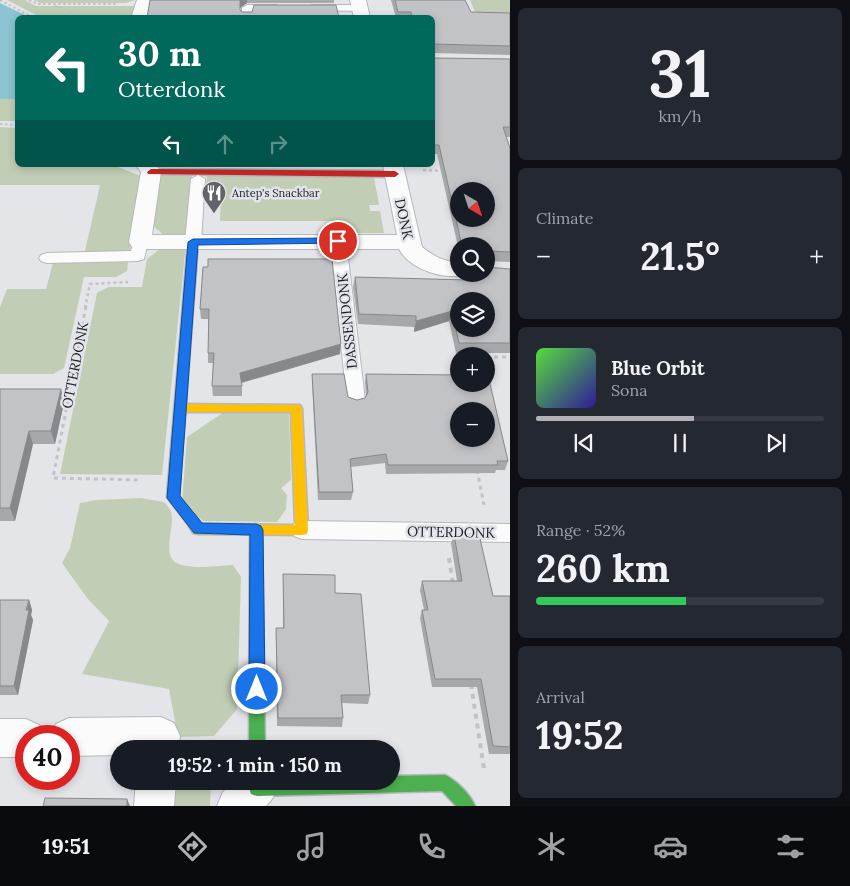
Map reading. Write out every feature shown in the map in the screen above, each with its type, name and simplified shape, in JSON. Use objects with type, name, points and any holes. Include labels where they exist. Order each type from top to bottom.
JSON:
[{"type":"street","points":[[394,169],[149,169],[139,249],[193,242],[409,242]]},
{"type":"street","name":"DONK","points":[[394,169],[411,250],[428,263],[450,268]]},
{"type":"street","name":"OTTERDONK","points":[[193,242],[173,498],[198,529],[302,530]]},
{"type":"street","points":[[181,408],[296,408],[302,530]]},
{"type":"street","points":[[256,530],[257,740]]},
{"type":"street","points":[[0,738],[15,738]]},
{"type":"street","points":[[80,738],[124,740]]},
{"type":"street","points":[[251,792],[445,783],[463,802]]},
{"type":"street","points":[[154,806],[155,790]]},
{"type":"lane","points":[[247,15],[247,8],[285,8]]},
{"type":"lane","points":[[304,8],[360,8]]},
{"type":"lane","points":[[193,242],[198,179]]},
{"type":"lane","name":"DASSENDONK","points":[[338,241],[356,400]]},
{"type":"lane","points":[[47,258],[139,249]]},
{"type":"lane","name":"OTTERDONK","points":[[302,530],[500,533]]},
{"type":"path","points":[[0,0],[28,15]]},
{"type":"path","points":[[29,0],[38,4],[143,7]]},
{"type":"path","points":[[52,4],[79,15]]},
{"type":"path","points":[[0,124],[15,125]]},
{"type":"path","points":[[394,169],[453,171]]},
{"type":"path","name":"OTTERDONK","points":[[139,249],[133,281],[90,284],[53,478],[173,480]]},
{"type":"path","points":[[495,357],[510,358]]},
{"type":"path","points":[[476,467],[500,533]]},
{"type":"path","points":[[444,532],[454,590]]},
{"type":"path","points":[[463,802],[485,767],[470,679]]},
{"type":"green space","points":[[7,0],[25,0],[36,6],[135,6],[133,15],[36,15]]},
{"type":"green space","points":[[34,0],[135,0],[126,3],[40,3]]},
{"type":"green space","points":[[470,0],[510,0],[510,13],[475,12]]},
{"type":"green space","points":[[0,99],[15,99],[15,121],[0,121]]},
{"type":"green space","points":[[0,127],[15,128],[15,167],[118,167],[143,177],[130,251],[85,251],[100,185],[0,185]]},
{"type":"green space","points":[[158,175],[192,175],[186,236],[165,236],[151,224]]},
{"type":"green space","points":[[207,175],[374,177],[379,205],[369,205],[370,211],[380,211],[384,233],[344,233],[342,221],[220,221],[221,194],[205,194]]},
{"type":"green space","points":[[186,245],[162,475],[60,474],[97,293],[108,287],[142,287],[147,259],[164,246]]},
{"type":"green space","points":[[128,262],[127,271],[116,277],[84,277],[64,368],[53,374],[0,374],[0,307],[7,289],[46,289],[53,263]]},
{"type":"green space","points":[[289,411],[291,480],[281,488],[287,495],[286,509],[277,522],[203,521],[182,502],[187,437],[224,412]]},
{"type":"green space","points":[[141,498],[164,502],[170,510],[172,518],[169,550],[175,562],[194,567],[233,565],[241,577],[237,709],[214,736],[178,737],[169,689],[82,674],[109,621],[87,598],[62,563],[70,548],[80,503],[97,500]]},
{"type":"green space","points":[[175,790],[211,790],[210,806],[174,806]]},
{"type":"water","points":[[0,3],[25,15],[15,15],[15,99],[0,99]]},
{"type":"building","points":[[150,0],[240,0],[240,10],[242,12],[252,12],[254,5],[336,5],[338,15],[148,15]]},
{"type":"building","points":[[395,0],[465,0],[471,12],[510,13],[510,46],[435,44],[435,15],[412,15],[411,12],[398,12]]},
{"type":"building","points":[[435,58],[510,59],[510,127],[503,127],[510,148],[510,252],[495,251],[495,237],[460,237],[458,228],[495,228],[495,182],[450,182],[450,193],[439,145],[435,145]]},
{"type":"building","points":[[208,259],[332,259],[341,344],[240,373],[242,386],[212,386],[214,353],[208,353],[209,309],[200,309],[203,267],[208,267]]},
{"type":"building","points":[[495,268],[510,269],[510,343],[459,343],[458,337],[495,337],[495,292],[450,292],[450,312],[416,321],[416,316],[359,314],[355,277],[450,280],[450,282],[495,282]]},
{"type":"building","points":[[312,374],[344,374],[348,397],[357,400],[365,398],[368,392],[366,374],[450,375],[450,392],[492,392],[494,402],[450,402],[450,447],[495,447],[495,405],[508,461],[497,461],[498,465],[388,465],[386,454],[350,459],[353,492],[319,492]]},
{"type":"building","points":[[0,389],[61,389],[51,431],[29,431],[10,508],[0,508]]},
{"type":"building","points":[[454,534],[479,534],[493,596],[510,596],[510,747],[493,746],[481,679],[435,679],[422,610],[428,610],[422,581],[462,581]]},
{"type":"building","points":[[283,574],[335,575],[335,593],[361,594],[370,695],[341,695],[343,718],[278,718],[276,628],[284,628]]},
{"type":"building","points":[[0,600],[29,600],[26,610],[29,610],[14,686],[0,686]]},
{"type":"building","points":[[45,798],[127,799],[127,806],[43,806]]},
{"type":"traffic: fast","points":[[190,518],[173,497],[193,242]]},
{"type":"traffic: fast","points":[[256,529],[257,740]]},
{"type":"traffic: fast","points":[[400,784],[445,783],[467,806]]},
{"type":"traffic: slow","points":[[181,408],[296,408],[302,530],[198,529],[190,518]]},
{"type":"traffic: jam","points":[[151,172],[395,174]]},
{"type":"place","name":"Antep's Snackbar","points":[[214,214]]},
{"type":"route","points":[[257,689],[256,530],[198,529],[173,498],[193,242],[338,241]]}]
